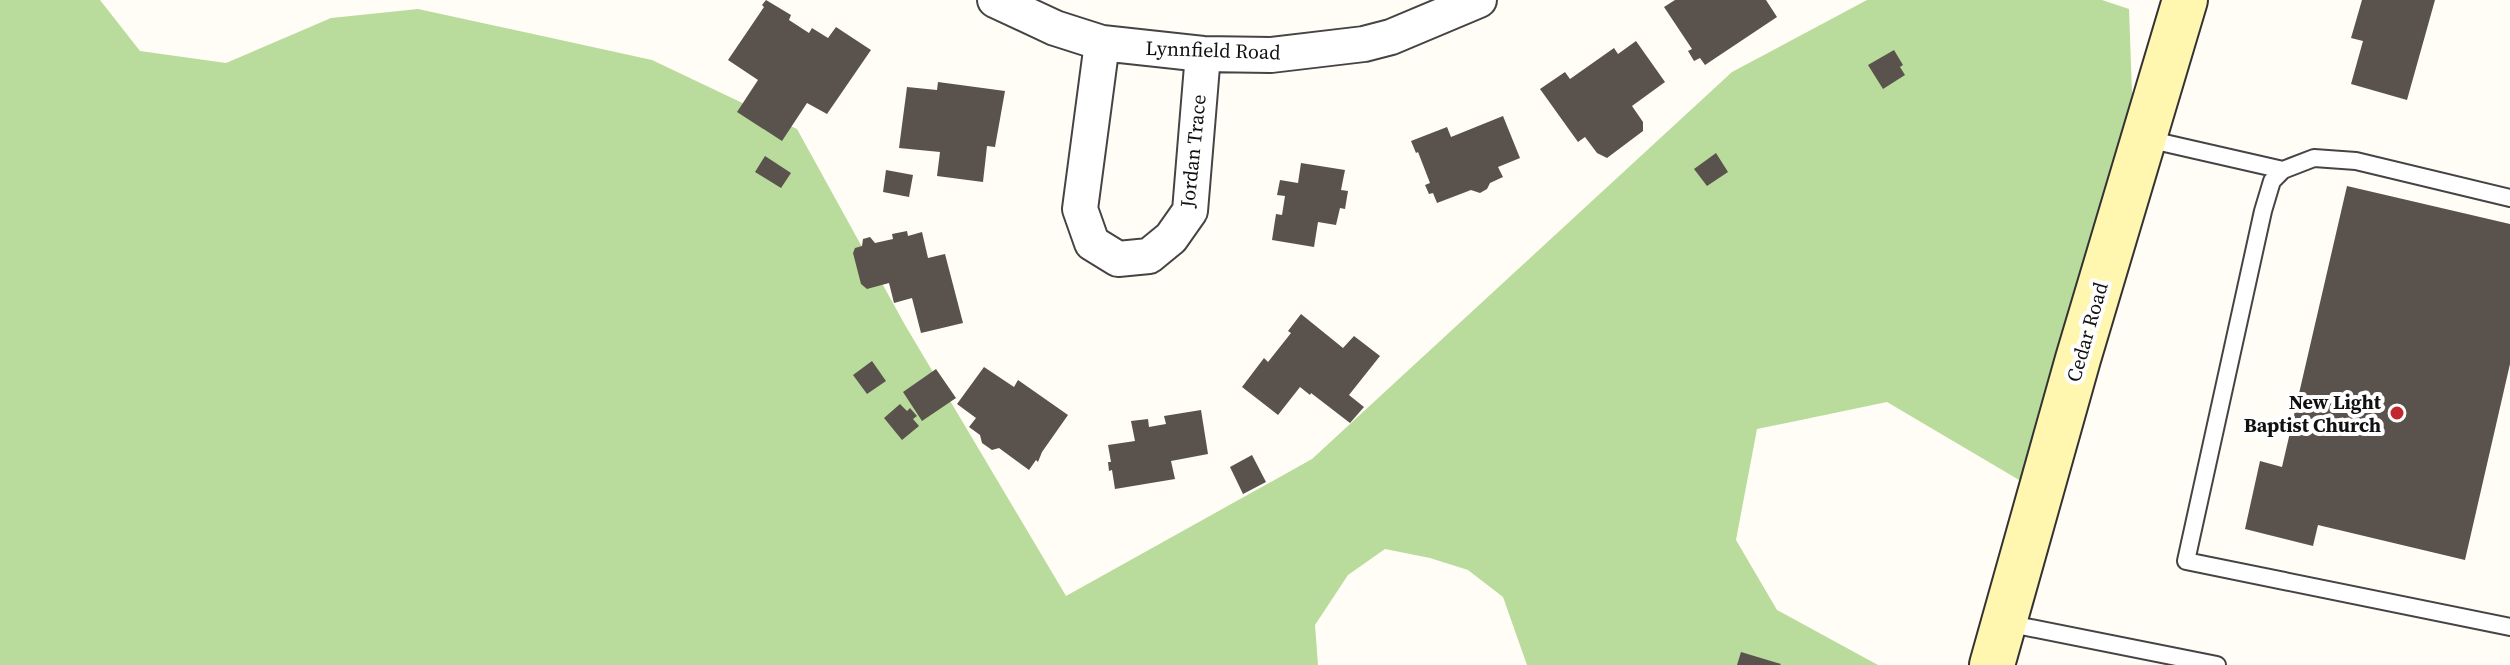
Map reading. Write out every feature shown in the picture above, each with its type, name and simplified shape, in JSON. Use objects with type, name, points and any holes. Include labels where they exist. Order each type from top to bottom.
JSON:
[{"type":"street","name":"Lynnfield Road","points":[[995,0],[1055,28],[1102,43],[1203,54],[1271,55],[1364,44],[1391,37],[1479,0]]},
{"type":"street","name":"Cedar Road","points":[[1992,665],[2078,359],[2185,0]]},
{"type":"street","name":"Jordan Trace","points":[[1102,43],[1080,209],[1092,243],[1118,259],[1149,256],[1171,238],[1190,211],[1203,54]]},
{"type":"lane","points":[[2145,138],[2283,170]]},
{"type":"lane","points":[[2510,198],[2356,161],[2314,158],[2283,170],[2272,181],[2186,561],[2510,627]]},
{"type":"lane","points":[[2005,622],[2217,665]]},
{"type":"green space","points":[[0,0],[100,0],[140,51],[226,63],[331,18],[418,9],[652,60],[797,129],[905,325],[1066,596],[1312,459],[1732,72],[1867,0],[2102,0],[2129,9],[2136,204],[2031,487],[1887,402],[1757,429],[1736,540],[1777,610],[1878,665],[1527,665],[1503,597],[1468,570],[1385,549],[1348,575],[1315,625],[1318,665],[0,665]]},
{"type":"building","points":[[766,0],[791,15],[789,20],[809,33],[812,28],[828,38],[836,27],[871,50],[827,114],[807,103],[782,141],[737,112],[758,80],[728,60]]},
{"type":"building","points":[[1675,0],[1766,0],[1777,17],[1705,65],[1700,58],[1694,61],[1688,51],[1692,49],[1664,7]]},
{"type":"building","points":[[2362,0],[2435,0],[2407,100],[2351,84],[2363,41],[2351,38]]},
{"type":"building","points":[[1636,41],[1665,82],[1632,106],[1643,122],[1643,131],[1607,158],[1597,153],[1585,137],[1578,142],[1540,89],[1565,72],[1570,79],[1614,48],[1618,54]]},
{"type":"building","points":[[1894,50],[1905,75],[1883,89],[1868,65]]},
{"type":"building","points":[[938,82],[1005,91],[995,147],[987,146],[983,182],[937,176],[940,152],[899,148],[907,87],[937,90]]},
{"type":"building","points":[[1503,116],[1520,158],[1498,167],[1503,177],[1490,183],[1480,193],[1471,190],[1437,203],[1425,185],[1430,183],[1411,141],[1447,127],[1451,137]]},
{"type":"building","points":[[1716,153],[1728,172],[1707,186],[1694,169]]},
{"type":"building","points":[[765,156],[791,173],[781,188],[755,172]]},
{"type":"building","points":[[1301,163],[1345,170],[1341,190],[1348,191],[1345,209],[1340,208],[1336,225],[1318,222],[1314,247],[1272,240],[1276,214],[1282,215],[1285,196],[1277,195],[1280,180],[1298,183]]},
{"type":"building","points":[[886,170],[913,175],[909,197],[883,192]]},
{"type":"building","name":"New Light Baptist Church","points":[[2347,186],[2510,224],[2510,364],[2465,560],[2318,525],[2313,546],[2245,529],[2260,461],[2282,467]]},
{"type":"building","points":[[907,231],[908,236],[922,232],[928,258],[945,254],[963,323],[921,333],[912,298],[894,303],[889,283],[867,289],[861,284],[853,253],[855,248],[862,246],[863,239],[870,237],[875,243],[893,239],[892,234]]},
{"type":"building","points":[[1301,314],[1343,348],[1354,336],[1380,356],[1349,395],[1364,407],[1350,423],[1300,387],[1278,415],[1242,387],[1264,358],[1268,362],[1291,333],[1288,331]]},
{"type":"building","points":[[872,361],[886,381],[867,394],[853,375]]},
{"type":"building","points":[[984,367],[1014,387],[1018,380],[1068,415],[1038,462],[1036,460],[1029,470],[999,448],[992,450],[982,443],[980,435],[969,427],[976,418],[957,404]]},
{"type":"building","points":[[936,369],[956,398],[922,421],[903,392]]},
{"type":"building","points":[[900,404],[907,411],[910,408],[917,416],[913,419],[919,426],[902,440],[884,418]]},
{"type":"building","points":[[1201,410],[1208,454],[1171,461],[1175,479],[1115,489],[1112,470],[1109,471],[1108,445],[1135,441],[1131,421],[1148,419],[1149,427],[1166,424],[1164,416]]},
{"type":"building","points":[[1252,455],[1266,482],[1243,494],[1230,467]]},
{"type":"building","points":[[1741,652],[1781,664],[1737,665]]},
{"type":"place","name":"New Light Baptist Church","points":[[2397,413]]}]
